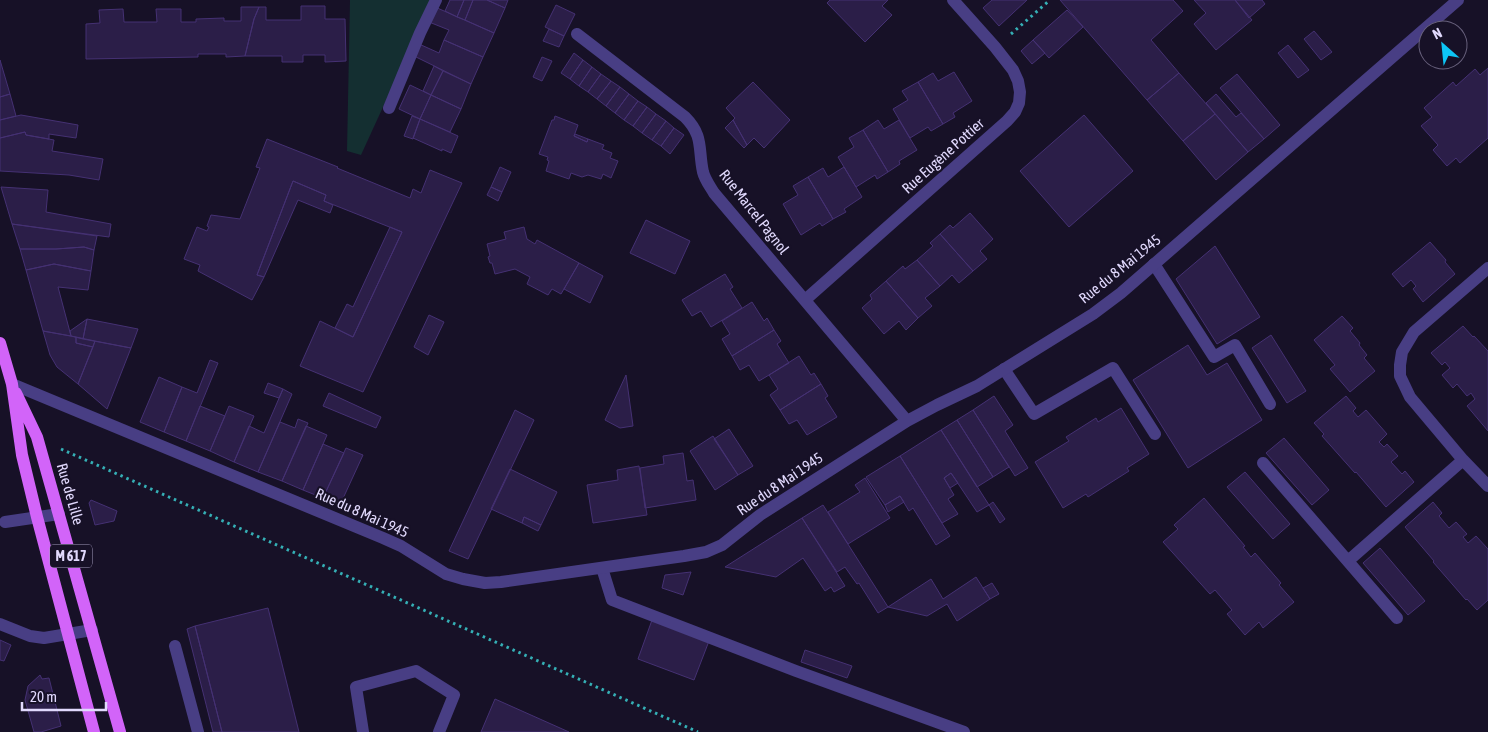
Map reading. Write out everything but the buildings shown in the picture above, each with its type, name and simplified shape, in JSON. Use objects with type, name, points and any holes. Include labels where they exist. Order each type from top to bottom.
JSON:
[{"type":"main road","name":"Rue de Lille","points":[[0,343],[12,384],[36,437],[120,732]]},
{"type":"main road","name":"Rue de Lille","points":[[12,384],[22,455],[94,732]]},
{"type":"street","points":[[389,108],[420,33],[436,0]]},
{"type":"street","name":"Rue Eugène Pottier","points":[[805,300],[993,134],[1015,112],[1019,103],[1020,92],[1013,70],[953,0]]},
{"type":"street","name":"Rue du 8 Mai 1945","points":[[12,384],[383,538],[401,546],[446,574],[463,579],[485,583],[501,582],[706,552],[722,545],[760,515],[907,421],[977,386],[1093,314],[1121,293],[1458,0]]},
{"type":"street","name":"Rue Marcel Pagnol","points":[[577,34],[686,117],[693,125],[698,135],[703,172],[714,193],[907,421]]},
{"type":"street","points":[[1154,264],[1214,357],[1234,345],[1270,404]]},
{"type":"street","points":[[1488,268],[1414,332],[1402,352],[1400,365],[1400,376],[1410,397],[1488,486]]},
{"type":"street","points":[[1004,369],[1034,414],[1113,368],[1154,434]]},
{"type":"street","points":[[1348,561],[1464,460]]},
{"type":"street","points":[[1263,463],[1397,618]]},
{"type":"street","points":[[5,522],[59,514]]},
{"type":"street","points":[[602,568],[612,600],[796,671],[964,732]]},
{"type":"street","points":[[0,624],[30,636],[44,638],[92,630]]},
{"type":"street","points":[[175,646],[198,732]]},
{"type":"street","points":[[364,732],[356,687],[416,671],[454,695],[439,732]]},
{"type":"path","points":[[995,47],[1050,0]]},
{"type":"path","points":[[36,437],[698,732]]},
{"type":"green space","points":[[350,0],[432,0],[361,155],[347,151]]}]
